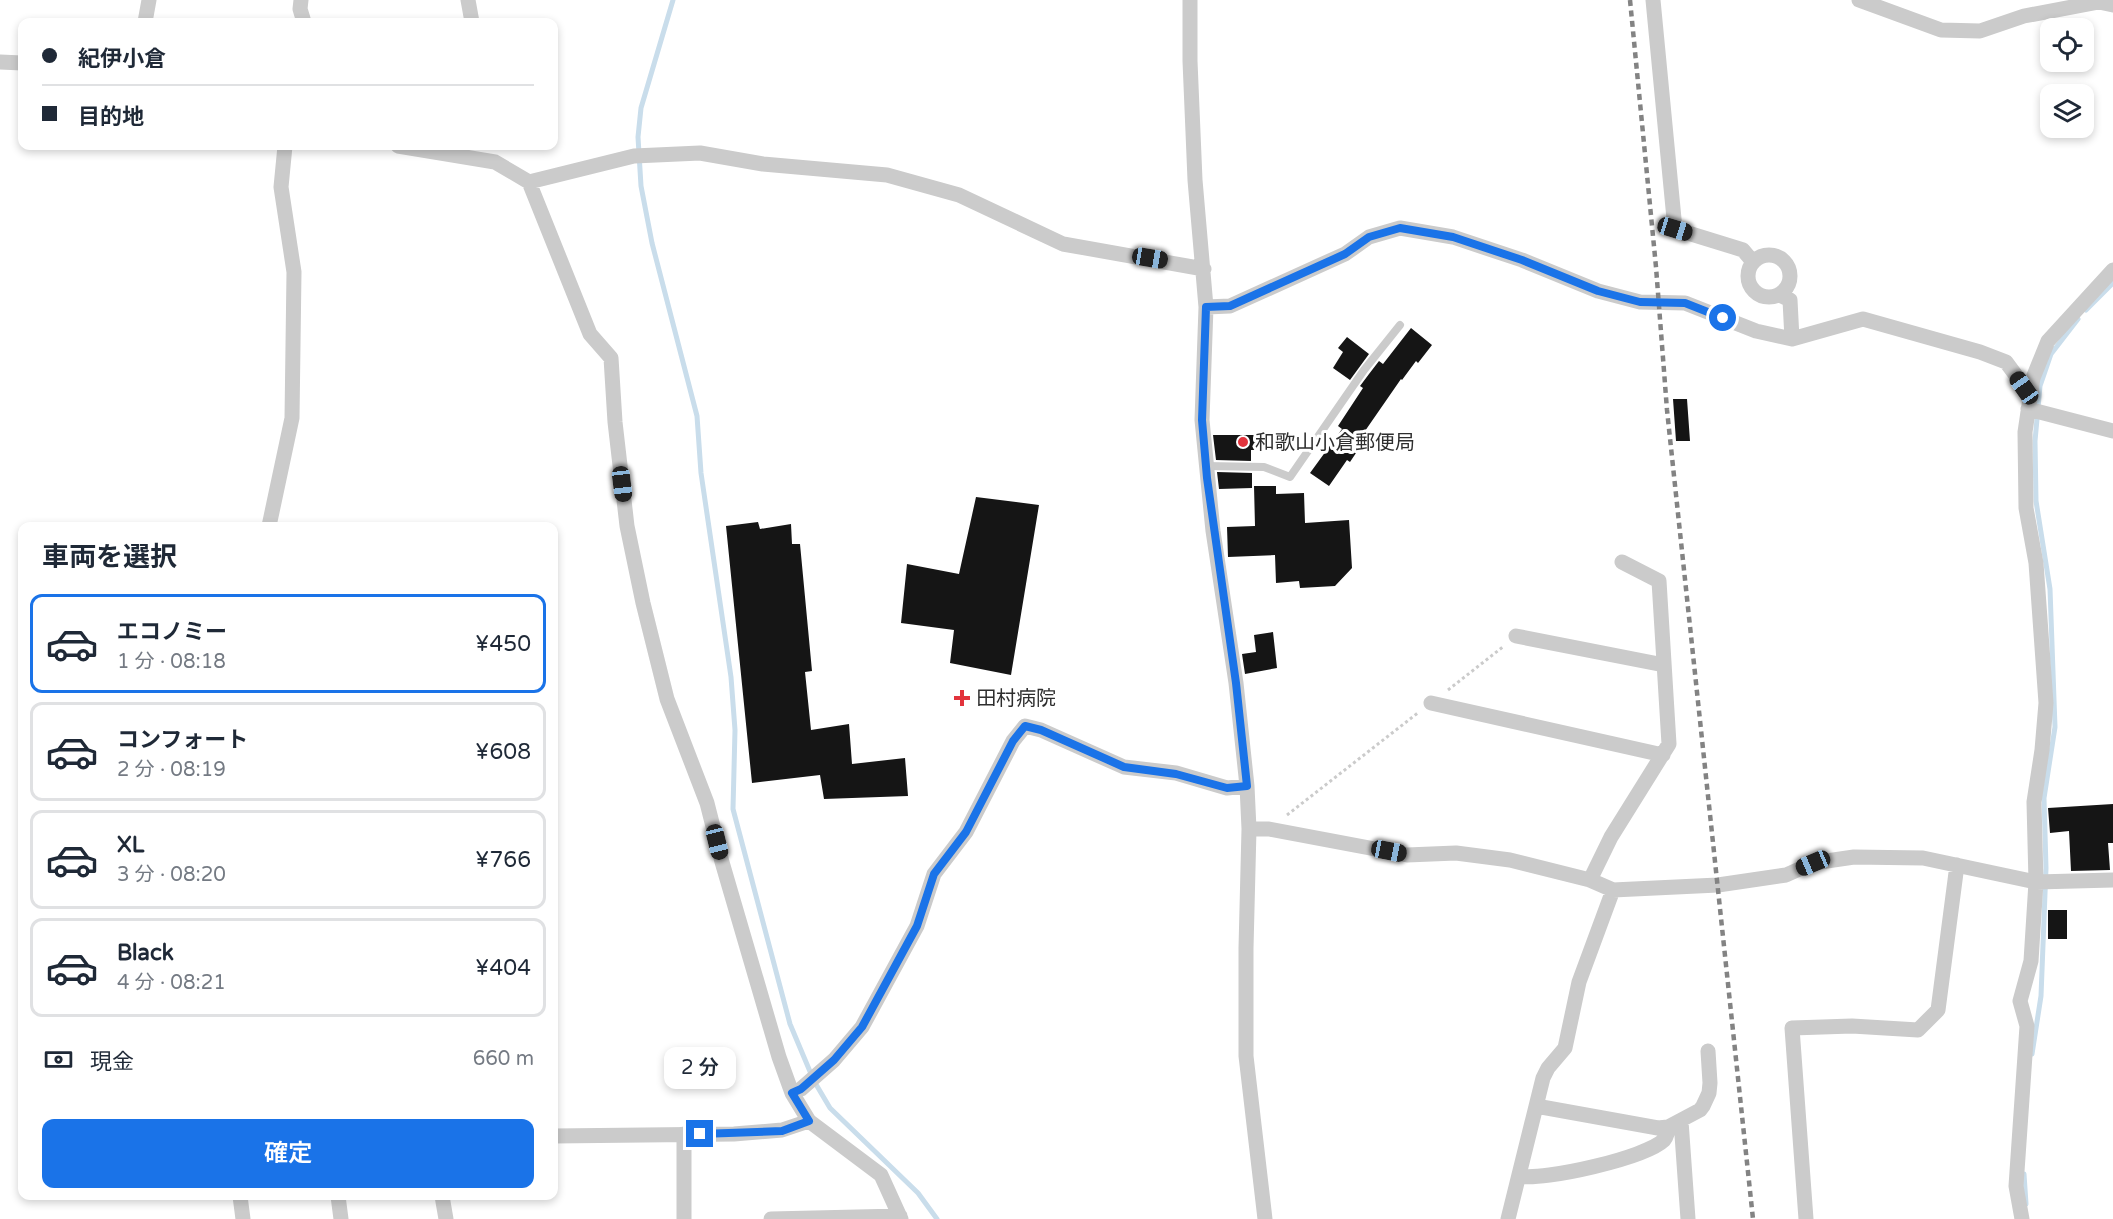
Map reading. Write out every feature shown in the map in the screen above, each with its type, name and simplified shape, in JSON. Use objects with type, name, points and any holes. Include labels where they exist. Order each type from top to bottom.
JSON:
[{"type":"street","points":[[147,18],[149,0]]},
{"type":"street","points":[[301,0],[300,9],[303,18]]},
{"type":"street","points":[[468,0],[471,18]]},
{"type":"street","points":[[1190,0],[1195,180],[1206,307],[1202,420],[1213,531],[1236,683],[1247,786],[1249,829],[1246,1056],[1265,1219]]},
{"type":"street","points":[[1653,0],[1675,229],[1743,250],[1754,261]]},
{"type":"street","points":[[1858,0],[1941,30],[1980,31],[2024,16],[2099,2],[2113,5]]},
{"type":"street","points":[[0,62],[18,63]]},
{"type":"street","points":[[270,522],[292,418],[294,272],[280,187],[285,150]]},
{"type":"street","points":[[422,150],[495,162],[530,182],[591,334],[611,358],[615,422],[627,526],[642,603],[667,699],[707,804],[779,1057],[797,1091],[809,1121],[880,1176],[900,1218],[771,1219]]},
{"type":"street","points":[[495,162],[496,150]]},
{"type":"street","points":[[530,182],[634,156],[700,153],[763,164],[887,175],[959,195],[1063,244],[1204,268]]},
{"type":"street","points":[[1206,307],[1230,306],[1345,254],[1369,237],[1400,228],[1453,237],[1522,260],[1598,291],[1640,302],[1685,303],[1756,331],[1792,339],[1863,320],[1980,352],[2006,362],[2030,393]]},
{"type":"street","points":[[1780,295],[1791,280],[1791,273],[1784,260],[1774,255],[1766,255],[1754,261],[1748,271],[1748,279],[1755,292],[1765,297],[1780,295],[1790,300],[1792,339]]},
{"type":"street","points":[[2022,1219],[2016,1186],[2027,1026],[2020,1001],[2031,961],[2036,882],[2034,802],[2046,703],[2036,563],[2026,508],[2025,432],[2032,378],[2048,341],[2113,270]]},
{"type":"street","points":[[2028,410],[2113,431]]},
{"type":"street","points":[[1590,880],[1611,837],[1669,744],[1659,581],[1622,562]]},
{"type":"street","points":[[1516,636],[1664,665]]},
{"type":"street","points":[[1431,703],[1663,755]]},
{"type":"street","points":[[797,1091],[834,1060],[862,1027],[917,926],[934,874],[966,832],[1013,741],[1025,726],[1041,730],[1124,767],[1176,774],[1227,788],[1247,786]]},
{"type":"street","points":[[1249,829],[1269,829],[1407,855],[1456,853],[1510,860],[1590,880],[1613,890],[1718,885],[1786,875],[1813,863],[1854,857],[1923,858],[2036,882],[2113,880]]},
{"type":"street","points":[[1806,1219],[1792,1028],[1852,1026],[1918,1030],[1938,1010],[1957,865]]},
{"type":"street","points":[[1508,1219],[1545,1072],[1565,1048],[1579,982],[1613,890]]},
{"type":"street","points":[[1536,1106],[1658,1128],[1675,1124],[1700,1110],[1709,1093],[1708,1051]]},
{"type":"street","points":[[558,1136],[734,1134],[782,1131],[809,1121]]},
{"type":"street","points":[[1519,1176],[1535,1177],[1621,1161],[1662,1141],[1675,1124]]},
{"type":"street","points":[[1675,1124],[1687,1219]]},
{"type":"street","points":[[684,1134],[684,1219]]},
{"type":"street","points":[[241,1200],[243,1219]]},
{"type":"street","points":[[339,1200],[341,1219]]},
{"type":"street","points":[[442,1200],[446,1219]]},
{"type":"lane","points":[[1206,466],[1264,467],[1290,477],[1364,370],[1400,325]]},
{"type":"path","points":[[1269,829],[1516,636]]},
{"type":"building","points":[[1411,328],[1432,345],[1401,379],[1356,444],[1360,447],[1350,462],[1347,460],[1329,486],[1310,473],[1342,429],[1338,426],[1363,388],[1360,386],[1379,361],[1383,364]]},
{"type":"building","points":[[1347,337],[1369,354],[1350,380],[1333,368],[1343,352],[1338,348]]},
{"type":"building","points":[[1673,399],[1687,399],[1690,441],[1676,441]]},
{"type":"building","points":[[1213,435],[1257,435],[1257,450],[1251,450],[1251,461],[1216,460]]},
{"type":"building","points":[[1217,472],[1252,473],[1252,488],[1219,489]]},
{"type":"building","points":[[1254,486],[1276,486],[1276,494],[1304,493],[1305,523],[1349,520],[1352,568],[1335,586],[1300,588],[1299,581],[1276,583],[1275,555],[1228,557],[1227,527],[1255,526]]},
{"type":"building","points":[[976,497],[1039,505],[1011,675],[950,663],[954,630],[901,623],[907,564],[959,574]]},
{"type":"building","points":[[758,522],[760,529],[791,524],[792,544],[800,544],[812,671],[805,672],[811,730],[849,724],[852,764],[905,758],[908,796],[824,799],[820,775],[752,783],[726,526]]},
{"type":"building","points":[[1273,632],[1277,668],[1245,674],[1242,654],[1256,652],[1254,635]]},
{"type":"building","points":[[2113,804],[2113,843],[2108,843],[2110,870],[2071,871],[2069,831],[2050,833],[2048,808]]},
{"type":"building","points":[[2048,910],[2067,910],[2067,939],[2048,939]]},
{"type":"waterway","points":[[673,0],[641,108],[638,137],[641,186],[652,243],[697,416],[701,473],[731,677],[735,730],[733,809],[790,1024],[814,1081],[830,1108],[918,1193],[937,1219]]},
{"type":"waterway","points":[[2086,310],[2113,283]]},
{"type":"waterway","points":[[2032,1054],[2041,996],[2046,868],[2044,798],[2055,727],[2050,589],[2036,501],[2035,441],[2040,386],[2051,354],[2078,319]]},
{"type":"waterway","points":[[2024,1174],[2026,1204]]},
{"type":"railway","points":[[1630,0],[1656,267],[1667,410],[1753,1219]]},
{"type":"place","name":"和歌山小倉郵便局","points":[[1243,442]]},
{"type":"place","name":"田村病院","points":[[962,698]]},
{"type":"route","points":[[700,1134],[782,1131],[809,1121],[792,1093],[801,1089],[834,1060],[862,1027],[917,926],[934,874],[966,832],[1013,741],[1025,726],[1041,730],[1124,767],[1176,774],[1227,788],[1247,786],[1236,683],[1213,531],[1202,420],[1206,307],[1230,306],[1345,254],[1369,237],[1400,228],[1453,237],[1522,260],[1598,291],[1640,302],[1685,303],[1723,318]]}]
